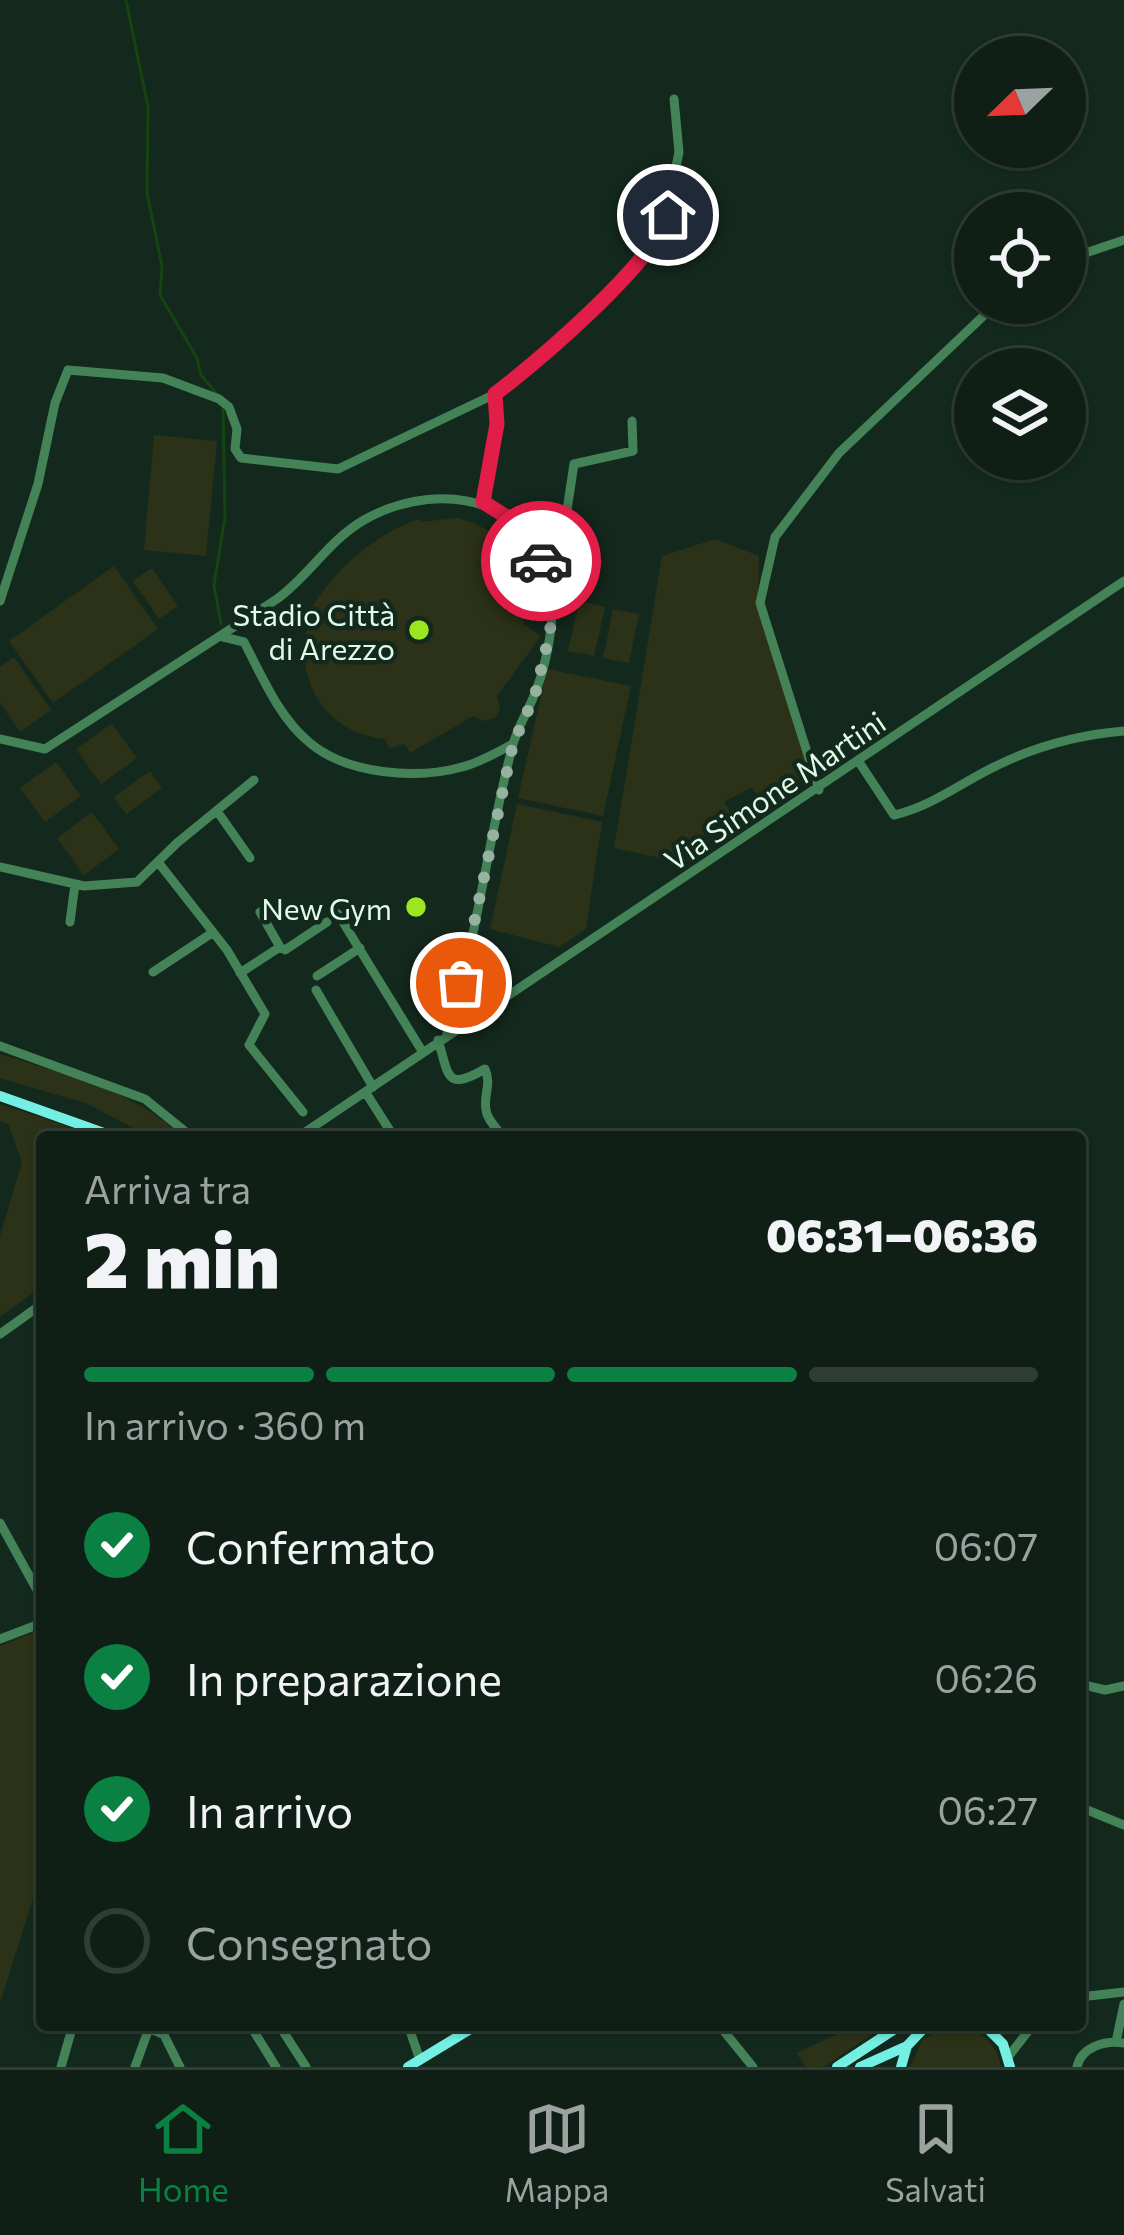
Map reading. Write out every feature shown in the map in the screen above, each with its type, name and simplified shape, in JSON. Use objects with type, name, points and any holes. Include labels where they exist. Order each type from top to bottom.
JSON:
[{"type":"main road","points":[[0,1096],[100,1131]]},
{"type":"main road","points":[[414,2063],[467,2031]]},
{"type":"main road","points":[[837,2067],[892,2031]]},
{"type":"main road","points":[[901,2067],[907,2046],[919,2031]]},
{"type":"main road","points":[[991,2031],[1009,2062]]},
{"type":"main road","points":[[860,2067],[907,2046]]},
{"type":"street","points":[[0,601],[68,370],[177,382],[229,407],[235,417],[235,449],[241,458],[338,469],[495,394],[560,339],[637,262],[663,230],[679,152],[674,100]]},
{"type":"street","points":[[1086,253],[1124,240]]},
{"type":"street","points":[[819,790],[760,603],[775,537],[839,453],[975,324]]},
{"type":"street","points":[[483,502],[497,424],[495,394]]},
{"type":"street","points":[[498,1131],[484,1106],[489,1077],[485,1069],[463,1082],[453,1080],[447,1074],[443,1037],[513,744],[535,695],[574,464],[632,451],[632,421]]},
{"type":"street","points":[[0,740],[45,748],[291,590],[329,544],[366,519],[393,508],[431,501],[483,502],[497,508],[541,560],[552,607]]},
{"type":"street","name":"Via Simone Martini","points":[[307,1131],[1124,581]]},
{"type":"street","points":[[212,640],[228,636],[244,642],[279,706],[308,742],[355,766],[445,770],[513,744]]},
{"type":"street","points":[[859,762],[894,814],[941,797],[991,768],[1077,735],[1124,731]]},
{"type":"street","points":[[0,867],[75,884],[104,887],[137,882],[254,780]]},
{"type":"street","points":[[217,811],[250,858]]},
{"type":"street","points":[[158,862],[265,1014],[249,1045],[303,1112]]},
{"type":"street","points":[[70,922],[75,884]]},
{"type":"street","points":[[272,904],[260,912],[285,950],[327,922]]},
{"type":"street","points":[[338,914],[422,1051]]},
{"type":"street","points":[[153,972],[212,933]]},
{"type":"street","points":[[240,973],[280,947]]},
{"type":"street","points":[[317,976],[360,948]]},
{"type":"street","points":[[316,990],[391,1131]]},
{"type":"street","points":[[0,1046],[145,1099],[185,1131]]},
{"type":"street","points":[[0,1334],[36,1308]]},
{"type":"street","points":[[0,1523],[36,1580]]},
{"type":"street","points":[[0,1640],[36,1626]]},
{"type":"street","points":[[1086,1685],[1105,1690],[1124,1686]]},
{"type":"street","points":[[1086,1810],[1124,1825]]},
{"type":"street","points":[[1086,1996],[1124,1992]]},
{"type":"street","points":[[1077,2067],[1087,2050],[1120,2043],[1124,2004]]},
{"type":"street","points":[[58,2067],[71,2031]]},
{"type":"street","points":[[135,2067],[148,2031]]},
{"type":"street","points":[[155,2031],[164,2035],[180,2067]]},
{"type":"street","points":[[254,2031],[276,2067]]},
{"type":"street","points":[[284,2031],[306,2067]]},
{"type":"street","points":[[409,2031],[414,2063]]},
{"type":"street","points":[[724,2031],[753,2067]]},
{"type":"street","points":[[1009,2062],[1029,2031]]},
{"type":"green space","points":[[154,435],[217,441],[206,556],[144,550]]},
{"type":"green space","name":"Stadio Città di Arezzo","points":[[457,518],[491,532],[515,556],[527,588],[523,624],[541,636],[497,696],[500,709],[495,718],[484,721],[473,716],[410,753],[405,744],[389,748],[385,739],[345,726],[318,699],[305,662],[310,620],[305,618],[339,572],[384,535],[419,519]]},
{"type":"green space","points":[[715,539],[759,556],[758,606],[809,772],[763,805],[752,787],[724,802],[734,818],[665,859],[614,848],[662,556]]},
{"type":"green space","points":[[114,566],[158,629],[53,703],[9,641]]},
{"type":"green space","points":[[152,568],[178,606],[159,619],[133,581]]},
{"type":"green space","points":[[579,601],[605,607],[594,656],[568,651]]},
{"type":"green space","points":[[613,609],[639,614],[629,663],[603,658]]},
{"type":"green space","points":[[14,657],[51,710],[20,732],[0,703],[0,667]]},
{"type":"green space","points":[[547,669],[631,686],[603,816],[518,798]]},
{"type":"green space","points":[[112,724],[137,758],[101,784],[76,749]]},
{"type":"green space","points":[[56,762],[81,796],[45,822],[20,788]]},
{"type":"green space","points":[[150,771],[162,788],[126,814],[114,797]]},
{"type":"green space","points":[[517,804],[602,822],[586,929],[559,947],[490,929]]},
{"type":"green space","points":[[92,812],[119,849],[84,875],[57,838]]},
{"type":"green space","points":[[0,1054],[120,1095],[176,1131],[139,1131],[88,1104],[0,1078]]},
{"type":"green space","points":[[0,1104],[81,1131],[36,1131],[36,1290],[0,1317],[0,1236],[22,1162],[8,1124],[0,1121]]},
{"type":"green space","points":[[36,1631],[36,1889],[0,2003],[0,1646]]},
{"type":"green space","points":[[844,2031],[877,2031],[823,2067],[806,2067],[796,2053]]},
{"type":"green space","points":[[939,2031],[974,2031],[995,2049],[1001,2067],[910,2067],[923,2039]]},
{"type":"waterway","points":[[126,0],[148,107],[147,193],[162,266],[160,295],[197,358],[201,375],[219,397]]},
{"type":"waterway","points":[[221,624],[214,585],[225,517],[223,405]]},
{"type":"way so far","points":[[461,983],[513,744],[535,695],[550,632],[552,607],[541,561]]},
{"type":"place","name":"Stadio Città di Arezzo","points":[[419,630]]},
{"type":"place","name":"New Gym","points":[[416,907]]},
{"type":"route","points":[[541,561],[510,519],[483,502],[499,409],[495,394],[536,362],[637,262],[655,243],[668,215]]}]
